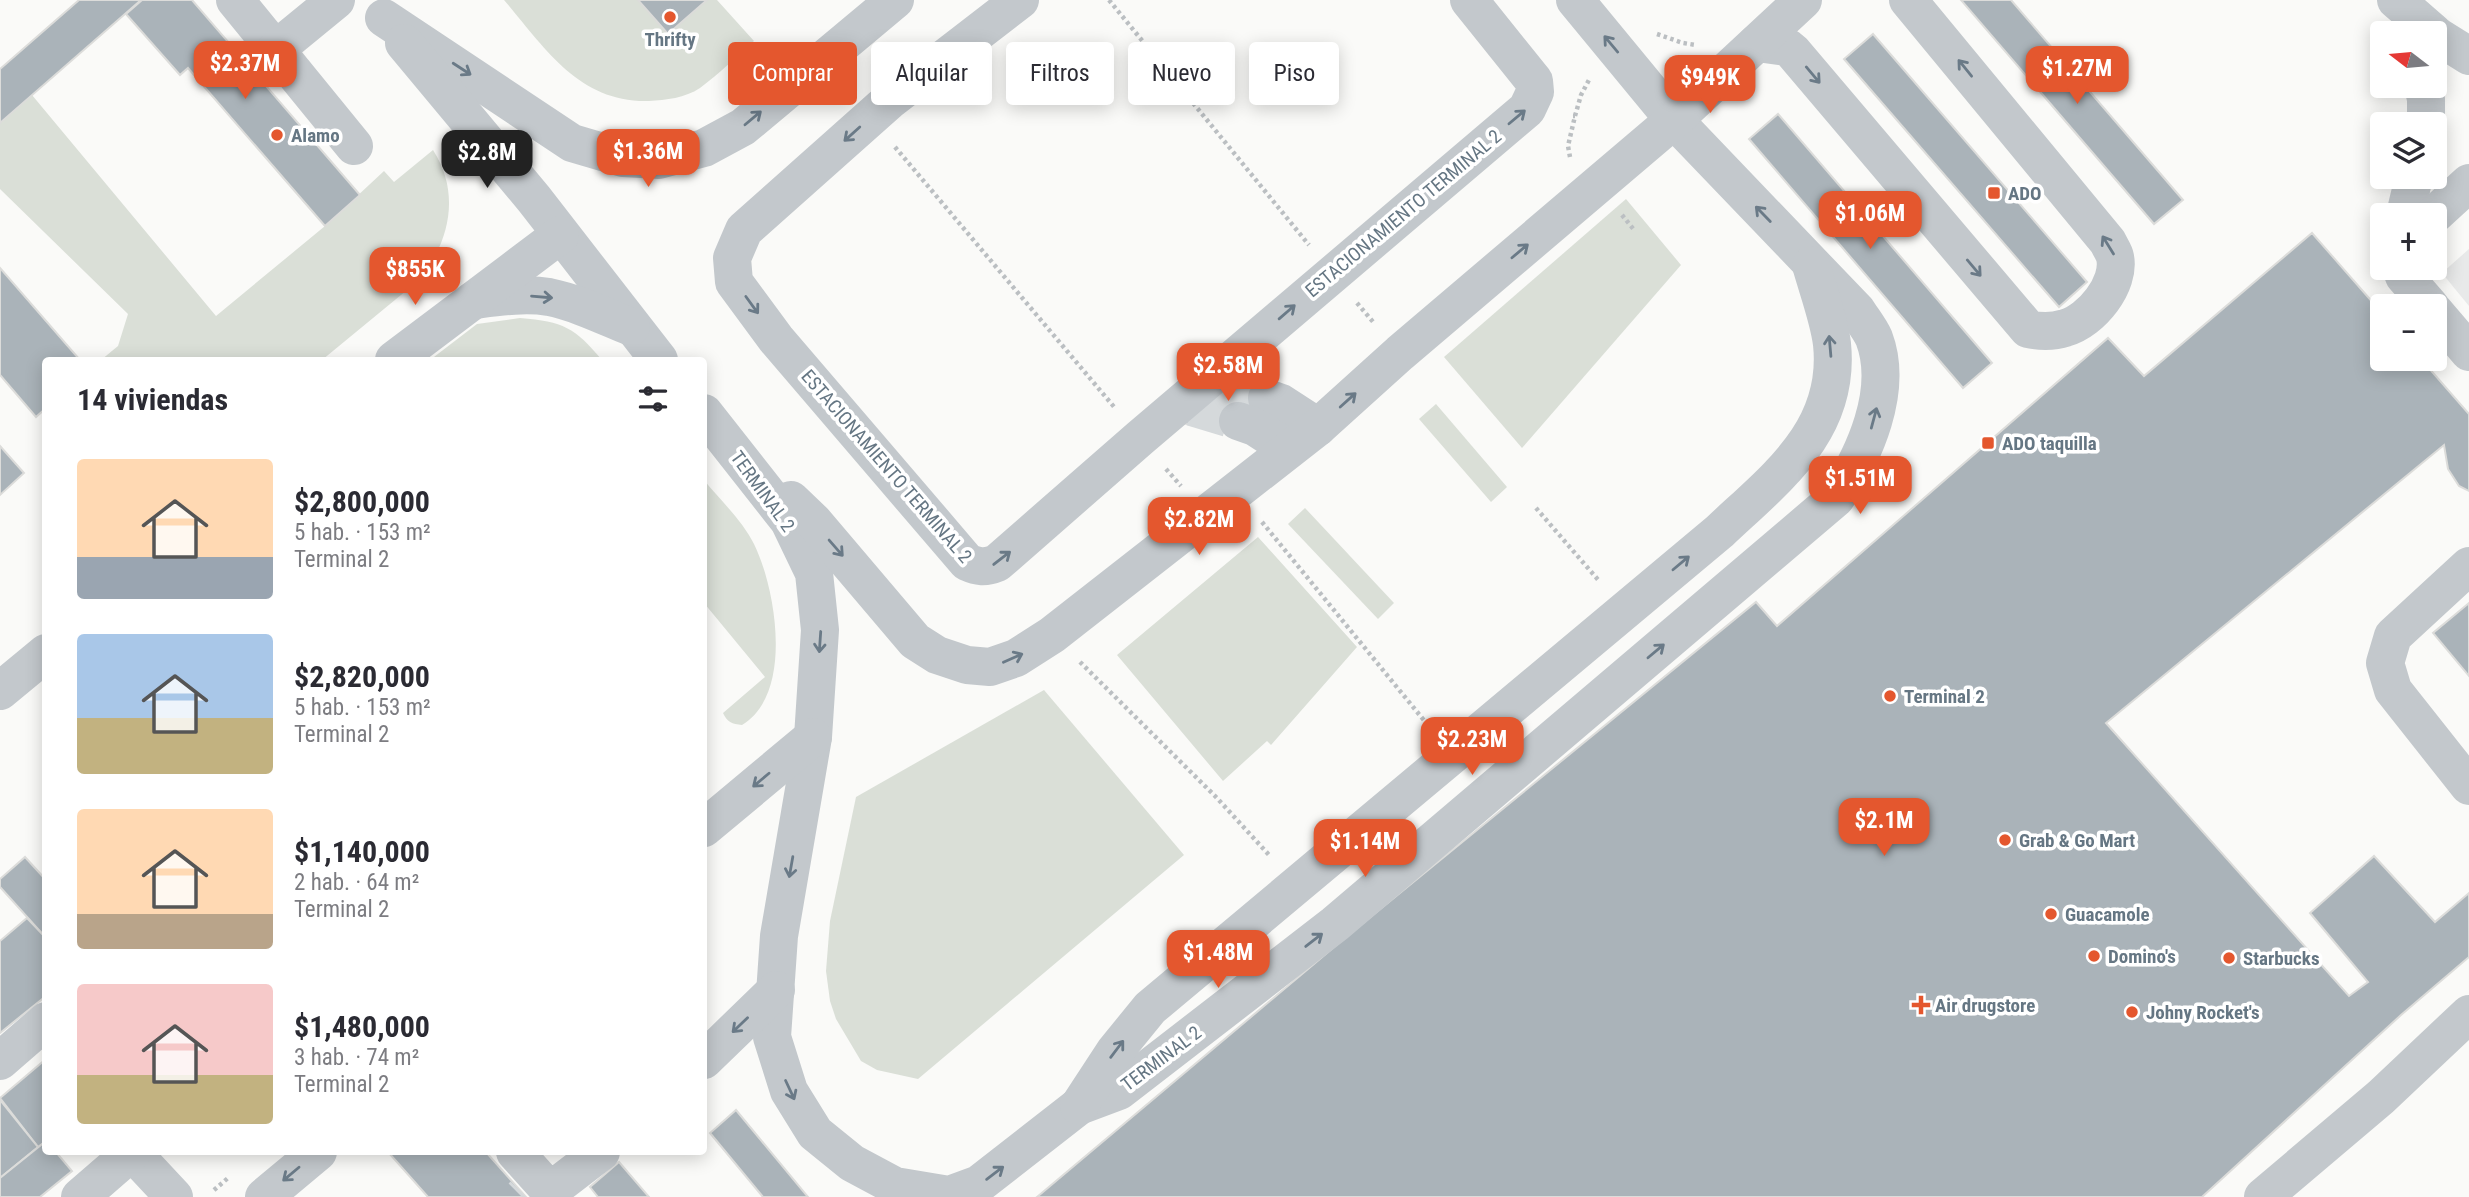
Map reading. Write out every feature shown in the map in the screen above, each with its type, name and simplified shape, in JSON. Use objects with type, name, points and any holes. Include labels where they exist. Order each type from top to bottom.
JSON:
[{"type":"street","points":[[234,0],[354,146]]},
{"type":"street","points":[[275,50],[337,0]]},
{"type":"street","points":[[378,9],[572,143],[623,158],[659,160],[704,148],[743,127],[895,0]]},
{"type":"street","name":"ESTACIONAMIENTO TERMINAL 2","points":[[1020,0],[870,117],[744,230],[732,258],[734,282],[784,348],[967,562],[988,567],[997,563],[1140,438],[1199,394],[1332,273],[1527,109],[1535,92],[1534,81],[1469,0]]},
{"type":"street","name":"TERMINAL 2","points":[[711,422],[789,521],[814,573],[820,630],[813,737],[779,936],[772,1037],[789,1091],[815,1133],[852,1163],[895,1186],[949,1195],[979,1184],[1079,1106],[1119,1091],[1335,924],[1836,498],[1855,469],[1869,437],[1878,401],[1880,366],[1874,338],[1857,310],[1674,120],[1575,0]]},
{"type":"street","points":[[711,422],[814,522],[915,640],[937,655],[967,665],[990,667],[1016,658],[1052,635],[1303,438],[1674,120],[1804,0]]},
{"type":"street","points":[[1757,43],[1787,47],[1793,52],[2018,321],[2028,329],[2041,332],[2068,328],[2088,314],[2106,296],[2115,273],[2115,257],[2108,242],[1908,0]]},
{"type":"street","points":[[2394,0],[2402,21]]},
{"type":"street","points":[[2394,0],[2419,21]]},
{"type":"street","points":[[378,9],[425,70],[534,199],[656,357]]},
{"type":"street","points":[[2447,42],[2469,56]]},
{"type":"street","points":[[2447,203],[2469,183]]},
{"type":"street","points":[[398,357],[560,235]]},
{"type":"street","name":"TERMINAL 2","points":[[1079,1106],[1115,1051],[1150,1008],[1720,531],[1792,464],[1818,425],[1830,383],[1832,344],[1811,262]]},
{"type":"street","points":[[2407,280],[2420,294]]},
{"type":"street","points":[[474,300],[511,296],[548,297],[580,306],[632,328]]},
{"type":"street","points":[[2447,326],[2469,352]]},
{"type":"street","points":[[1267,398],[1281,403],[1303,438]]},
{"type":"street","points":[[1238,421],[1303,438]]},
{"type":"street","points":[[2469,566],[2393,636],[2385,663],[2393,690],[2469,786]]},
{"type":"street","points":[[1533,755],[1573,654]]},
{"type":"street","points":[[0,691],[42,656]]},
{"type":"street","points":[[1501,714],[1603,695]]},
{"type":"street","points":[[707,825],[813,737]]},
{"type":"street","points":[[1364,898],[1404,795]]},
{"type":"street","points":[[1335,854],[1438,836]]},
{"type":"street","points":[[707,1057],[776,990]]},
{"type":"street","points":[[2263,1197],[2381,1097],[2469,1014]]},
{"type":"street","points":[[0,1061],[42,1024]]},
{"type":"street","points":[[80,1197],[129,1155]]},
{"type":"street","points":[[135,1155],[174,1197]]},
{"type":"street","points":[[264,1197],[314,1155]]},
{"type":"street","points":[[517,1155],[537,1193],[596,1155]]},
{"type":"path","points":[[1109,0],[1400,353]]},
{"type":"path","points":[[870,117],[1205,515]]},
{"type":"path","points":[[1259,519],[1452,755]]},
{"type":"path","points":[[1052,635],[1216,797],[1297,886]]},
{"type":"shaded area","points":[[504,0],[639,0],[668,34],[707,0],[717,0],[754,41],[728,42],[728,64],[700,88],[682,96],[649,101],[624,99],[603,93],[583,83],[549,54]]},
{"type":"shaded area","points":[[32,95],[216,316],[325,226],[384,171],[394,182],[433,150],[447,183],[448,217],[438,251],[418,281],[326,357],[105,357],[118,346],[128,314],[0,189],[0,123]]},
{"type":"shaded area","points":[[1626,199],[1681,265],[1522,448],[1444,357]]},
{"type":"shaded area","points":[[2469,249],[2469,306],[2447,279],[2447,269]]},
{"type":"shaded area","points":[[520,318],[558,324],[584,340],[599,357],[434,357],[477,324]]},
{"type":"shaded area","points":[[1436,404],[1507,487],[1491,502],[1419,419]]},
{"type":"shaded area","points":[[707,483],[737,518],[754,544],[769,587],[774,613],[776,640],[769,690],[758,710],[742,725],[726,719],[723,713],[765,677],[707,607]]},
{"type":"shaded area","points":[[1305,508],[1394,603],[1378,619],[1288,524]]},
{"type":"shaded area","points":[[1258,537],[1357,647],[1271,745],[1267,741],[1223,781],[1117,655]]},
{"type":"shaded area","points":[[1044,690],[1184,855],[918,1079],[877,1070],[861,1061],[836,1019],[830,1001],[826,971],[830,921],[856,797]]},
{"type":"building","points":[[79,0],[141,0],[0,123],[0,69]]},
{"type":"building","name":"Alamo","points":[[142,0],[192,0],[360,195],[325,226],[188,68],[180,75],[126,14]]},
{"type":"building","name":"Thrifty","points":[[638,0],[707,0],[668,34]]},
{"type":"building","points":[[1961,0],[2011,0],[2183,200],[2154,224]]},
{"type":"building","points":[[1873,34],[2087,282],[2059,307],[1844,59]]},
{"type":"building","points":[[1778,114],[1992,363],[1963,388],[1749,139]]},
{"type":"building","name":"Terminal 2","points":[[2312,233],[2370,299],[2370,371],[2431,371],[2469,414],[2469,491],[2459,486],[2448,469],[2444,445],[2106,723],[2349,996],[2368,982],[2310,913],[2374,856],[2435,922],[2469,893],[2469,957],[2401,1015],[2202,1197],[1037,1197],[1346,937],[1756,602],[1777,626],[2108,338],[2144,376]]},
{"type":"building","points":[[0,268],[77,357],[42,357],[42,412],[36,417],[0,375]]},
{"type":"building","points":[[1234,373],[1280,387],[1223,433],[1175,421]]},
{"type":"building","points":[[0,446],[24,473],[0,495]]},
{"type":"building","points":[[2469,603],[2469,676],[2433,633]]},
{"type":"building","points":[[25,857],[42,876],[42,934],[0,887],[0,879]]},
{"type":"building","points":[[27,918],[42,934],[42,999],[0,1033],[0,941]]},
{"type":"building","points":[[42,1062],[42,1144],[38,1147],[0,1098]]},
{"type":"building","points":[[0,1100],[38,1147],[0,1178]]},
{"type":"building","points":[[736,1110],[808,1197],[763,1197],[710,1133]]},
{"type":"building","points":[[42,1144],[42,1155],[59,1155],[72,1171],[40,1197],[0,1197],[0,1178]]},
{"type":"building","points":[[391,1155],[489,1155],[526,1197],[428,1197]]},
{"type":"building","points":[[619,1162],[649,1197],[598,1197],[590,1187]]},
{"type":"tunnel","points":[[1220,384],[1267,398]]},
{"type":"tunnel","points":[[1192,407],[1238,421]]},
{"type":"place","name":"Thrifty","points":[[670,17]]},
{"type":"place","name":"Alamo","points":[[277,135]]},
{"type":"place","name":"ADO","points":[[1994,193]]},
{"type":"place","name":"ADO taquilla","points":[[1988,443]]},
{"type":"place","name":"Terminal 2","points":[[1890,696]]},
{"type":"place","name":"Grab & Go Mart","points":[[2005,840]]},
{"type":"place","name":"Guacamole","points":[[2051,914]]},
{"type":"place","name":"Domino's","points":[[2094,956]]},
{"type":"place","name":"Starbucks","points":[[2229,958]]},
{"type":"place","name":"Air drugstore","points":[[1921,1005]]},
{"type":"place","name":"Johny Rocket's","points":[[2132,1012]]}]
